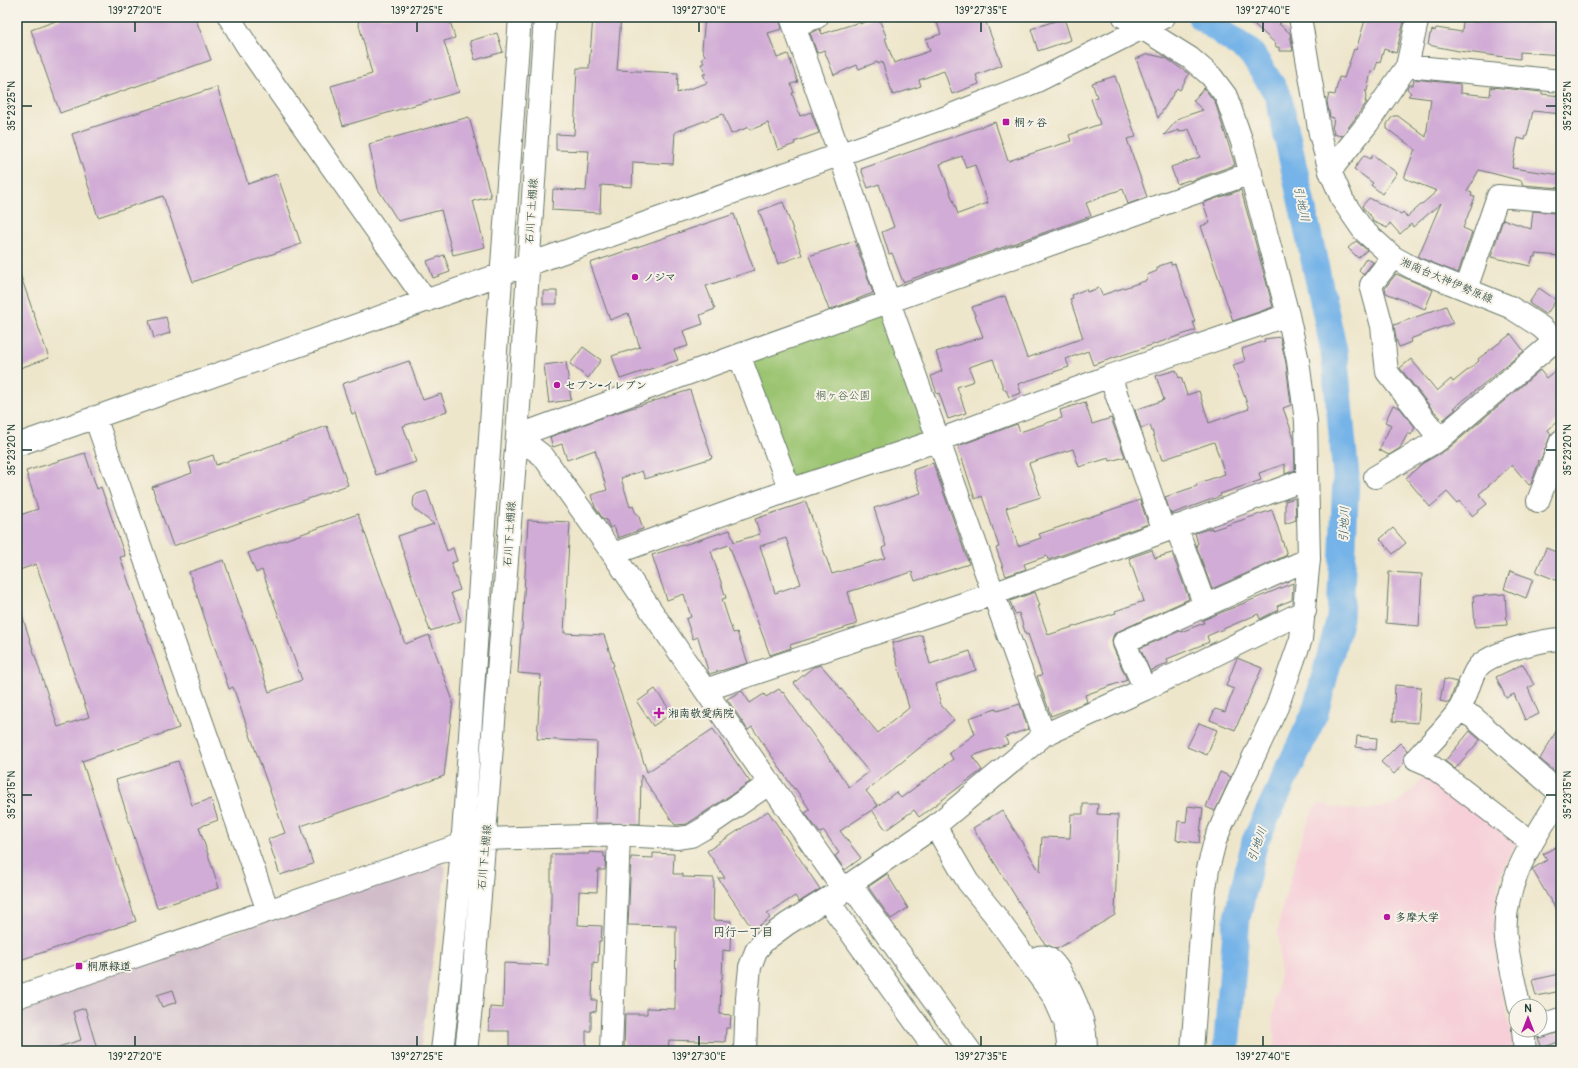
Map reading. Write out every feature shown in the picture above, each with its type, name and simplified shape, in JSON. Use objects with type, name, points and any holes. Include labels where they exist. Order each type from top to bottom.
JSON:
[{"type":"street","points":[[229,17],[249,49],[426,301]]},
{"type":"street","name":"石川下土棚線","points":[[442,1051],[453,958],[463,844],[501,275],[520,17]]},
{"type":"street","name":"石川下土棚線","points":[[466,1051],[485,839],[516,436],[545,17]]},
{"type":"street","points":[[817,17],[792,21],[840,155],[889,302],[1044,735]]},
{"type":"street","points":[[1124,17],[1190,58],[1211,76],[1226,96],[1251,173],[1288,315],[1298,361],[1306,421],[1309,559],[1301,639],[1271,718],[1232,800],[1215,841],[1208,869],[1204,895],[1192,1051]]},
{"type":"street","points":[[17,445],[949,116],[1037,81],[1164,17]]},
{"type":"street","name":"湘南台大神伊勢原線","points":[[1300,17],[1320,134],[1330,171],[1343,201],[1363,230],[1393,257],[1413,268],[1510,307],[1541,327],[1559,342]]},
{"type":"street","points":[[1330,171],[1368,123],[1407,66],[1418,17]]},
{"type":"street","points":[[1407,66],[1561,81]]},
{"type":"street","points":[[516,436],[1251,173]]},
{"type":"street","points":[[1466,289],[1498,196],[1561,201]]},
{"type":"street","points":[[1393,257],[1371,285],[1382,326],[1387,372],[1440,439]]},
{"type":"street","points":[[613,554],[790,490],[939,440],[1110,376],[1288,315]]},
{"type":"street","points":[[1375,477],[1440,439],[1559,342]]},
{"type":"street","points":[[739,355],[790,490]]},
{"type":"street","points":[[1110,376],[1170,528],[1205,606]]},
{"type":"street","points":[[95,417],[268,911]]},
{"type":"street","points":[[516,436],[543,456],[613,554],[843,889],[855,891],[970,1051]]},
{"type":"street","points":[[1538,501],[1561,441]]},
{"type":"street","points":[[705,690],[993,594],[1307,479]]},
{"type":"street","points":[[1144,690],[1124,642],[1309,559]]},
{"type":"street","points":[[745,1051],[750,967],[756,951],[764,941],[787,924],[843,889],[935,826],[1044,735],[1144,690],[1305,611]]},
{"type":"street","points":[[1532,843],[1430,765],[1416,759],[1460,710],[1470,681],[1478,667],[1484,661],[1514,648],[1541,641],[1561,639]]},
{"type":"street","points":[[1460,710],[1474,717],[1561,795],[1516,873],[1506,908],[1506,940],[1517,998]]},
{"type":"street","points":[[485,839],[619,835],[678,838],[691,836],[770,783]]},
{"type":"street","points":[[935,826],[968,882],[994,914],[1054,998],[1065,1022],[1069,1051]]},
{"type":"street","points":[[611,1051],[619,835]]},
{"type":"street","points":[[17,997],[463,844]]},
{"type":"street","points":[[843,889],[831,905],[936,1051]]},
{"type":"street","points":[[1029,963],[1034,958],[1042,957],[1047,957],[1053,962],[1069,990],[1083,1021],[1086,1051]]},
{"type":"street","points":[[1548,1025],[1561,1019]]},
{"type":"shaded area","name":"多摩大学","points":[[1427,774],[1517,842],[1507,859],[1499,880],[1494,924],[1502,992],[1508,1018],[1508,1038],[1513,1038],[1514,1051],[1275,1051],[1273,1014],[1280,972],[1278,933],[1281,910],[1294,868],[1298,848],[1314,807],[1318,804],[1328,804],[1329,807],[1363,810],[1397,804]]},
{"type":"shaded area","points":[[440,861],[446,868],[420,1051],[17,1051],[17,1008]]},
{"type":"green space","name":"桐ヶ谷公園","points":[[889,302],[939,440],[790,490],[739,355]]},
{"type":"building","points":[[67,17],[195,17],[211,60],[60,113],[31,30]]},
{"type":"building","points":[[357,17],[449,17],[455,38],[444,41],[459,92],[343,126],[331,86],[372,74]]},
{"type":"building","points":[[593,17],[621,17],[617,70],[678,73],[677,93],[707,83],[703,74],[706,74],[701,64],[704,63],[702,59],[705,56],[702,49],[705,17],[779,17],[782,29],[768,33],[777,58],[788,54],[798,82],[791,84],[794,93],[792,93],[800,116],[811,112],[819,133],[794,142],[795,144],[778,150],[768,123],[750,130],[749,127],[731,134],[723,114],[675,132],[673,164],[633,162],[632,187],[601,185],[600,213],[552,210],[553,189],[586,191],[589,151],[556,150],[556,134],[574,135],[577,68],[589,68]]},
{"type":"building","points":[[878,17],[887,38],[885,38],[894,63],[930,51],[926,39],[941,34],[935,17],[984,17],[1002,65],[976,75],[979,84],[952,94],[944,71],[919,80],[921,86],[893,95],[882,62],[878,64],[877,62],[859,69],[857,65],[834,75],[824,50],[817,53],[810,33],[820,29],[822,34],[860,22],[860,24]]},
{"type":"building","points":[[1246,17],[1275,17],[1281,23],[1279,24],[1290,33],[1293,51],[1279,51],[1279,47],[1276,47],[1275,43]]},
{"type":"building","points":[[1366,17],[1405,17],[1396,53],[1384,49],[1380,62],[1378,61],[1374,72],[1371,71],[1367,91],[1365,91],[1367,93],[1365,102],[1367,102],[1342,136],[1333,134],[1334,131],[1332,129],[1334,118],[1330,117],[1327,102],[1329,94],[1335,95],[1339,77],[1344,78],[1354,49],[1356,50]]},
{"type":"building","points":[[1479,17],[1561,17],[1561,55],[1520,52],[1520,59],[1459,51],[1428,45],[1432,30],[1435,31],[1436,28],[1462,32],[1463,21],[1478,22]]},
{"type":"building","points":[[1064,18],[1071,40],[1038,51],[1031,29]]},
{"type":"building","points":[[497,33],[503,52],[475,60],[470,41]]},
{"type":"building","points":[[1148,54],[1166,58],[1189,74],[1180,90],[1177,88],[1158,118],[1136,59]]},
{"type":"building","points":[[1115,76],[1136,137],[1127,139],[1147,197],[1128,204],[1123,189],[1099,197],[1100,198],[1086,203],[1091,216],[903,282],[892,253],[889,254],[882,232],[894,227],[879,184],[868,188],[861,169],[995,122],[1008,161],[1071,141],[1069,135],[1100,124],[1091,99],[1097,97],[1092,83]],"holes":[[[962,156],[966,168],[975,165],[988,203],[958,214],[940,164]]]},
{"type":"building","points":[[1414,79],[1460,84],[1460,93],[1490,96],[1491,87],[1542,92],[1542,94],[1561,96],[1561,114],[1533,111],[1525,140],[1518,138],[1512,168],[1561,175],[1561,188],[1522,185],[1522,181],[1479,170],[1467,191],[1472,193],[1471,196],[1475,197],[1463,228],[1472,232],[1458,273],[1418,257],[1441,203],[1413,227],[1411,224],[1400,234],[1390,223],[1387,228],[1372,221],[1373,219],[1362,206],[1369,198],[1401,214],[1403,212],[1407,217],[1437,191],[1404,178],[1415,149],[1387,129],[1387,124],[1393,116],[1398,116],[1426,137],[1431,99],[1408,96],[1411,93],[1407,89],[1409,85],[1413,85]]},
{"type":"building","points":[[217,87],[248,184],[277,174],[301,244],[193,282],[163,196],[98,217],[72,134]]},
{"type":"building","points":[[1204,88],[1215,102],[1235,165],[1177,184],[1171,167],[1200,157],[1189,129],[1179,132],[1179,130],[1164,135],[1179,118],[1203,110],[1193,101]]},
{"type":"building","points":[[469,117],[491,197],[473,201],[485,247],[453,255],[441,210],[398,221],[378,189],[369,144]]},
{"type":"building","points":[[1364,155],[1370,159],[1373,155],[1397,173],[1382,194],[1371,185],[1373,183],[1354,169]]},
{"type":"building","points":[[1241,190],[1273,307],[1233,321],[1201,226],[1210,223],[1203,203]]},
{"type":"building","points":[[783,202],[802,255],[778,264],[759,211]]},
{"type":"building","points":[[1533,211],[1555,213],[1555,220],[1561,221],[1561,256],[1535,254],[1530,266],[1491,257],[1503,219],[1531,229]]},
{"type":"building","points":[[734,214],[754,270],[706,286],[715,309],[700,315],[703,324],[683,331],[688,346],[674,350],[678,360],[620,379],[612,356],[640,347],[628,313],[610,320],[590,263]]},
{"type":"building","points":[[855,241],[873,293],[829,310],[809,256]]},
{"type":"building","points":[[1356,241],[1367,250],[1358,258],[1348,248]]},
{"type":"building","points":[[444,255],[450,272],[433,278],[427,261]]},
{"type":"building","points":[[1366,258],[1373,262],[1363,275],[1359,270]]},
{"type":"building","points":[[1171,262],[1171,265],[1175,264],[1195,322],[1193,322],[1196,330],[1093,365],[1088,351],[1066,359],[1069,367],[1018,384],[1021,393],[1009,397],[1006,390],[1004,390],[993,359],[969,367],[974,381],[957,387],[966,413],[948,419],[931,376],[942,371],[936,352],[983,337],[972,307],[1005,296],[1027,358],[1083,338],[1070,299],[1073,298],[1072,295],[1086,289],[1087,292],[1099,288],[1102,295],[1148,280],[1147,275],[1157,271],[1159,266]]},
{"type":"building","points":[[19,271],[49,358],[17,369],[17,272]]},
{"type":"building","points":[[1396,274],[1433,290],[1425,309],[1386,293],[1385,288]]},
{"type":"building","points":[[1539,288],[1556,300],[1546,315],[1529,303]]},
{"type":"building","points":[[543,291],[557,291],[557,304],[543,304]]},
{"type":"building","points":[[1446,306],[1453,323],[1410,339],[1411,342],[1399,347],[1394,325]]},
{"type":"building","points":[[166,317],[170,333],[154,338],[149,321]]},
{"type":"building","points":[[1511,334],[1524,351],[1454,408],[1456,409],[1443,420],[1433,410],[1400,368],[1411,359],[1437,391],[1451,379],[1453,382],[1479,361],[1478,359]]},
{"type":"building","points":[[1280,337],[1286,363],[1291,405],[1283,408],[1294,438],[1295,470],[1285,474],[1285,464],[1259,473],[1261,480],[1220,494],[1221,496],[1171,514],[1165,497],[1225,474],[1214,442],[1162,460],[1150,425],[1141,428],[1135,410],[1164,400],[1156,376],[1176,370],[1179,378],[1181,377],[1187,395],[1199,391],[1209,423],[1249,409],[1233,365],[1245,361],[1242,349],[1265,341],[1264,339]]},
{"type":"building","points":[[583,347],[601,360],[588,378],[570,364]]},
{"type":"building","points":[[409,361],[423,400],[441,394],[447,411],[403,426],[416,462],[376,475],[355,413],[352,414],[342,384]]},
{"type":"building","points":[[566,362],[571,400],[549,403],[544,365]]},
{"type":"building","points":[[1561,366],[1561,418],[1548,430],[1551,434],[1541,459],[1538,461],[1539,462],[1531,484],[1529,485],[1512,465],[1479,494],[1487,504],[1472,516],[1459,501],[1457,503],[1447,492],[1430,507],[1406,478],[1423,463],[1448,449],[1540,370],[1546,378]]},
{"type":"building","points":[[690,390],[712,458],[645,479],[642,471],[621,478],[630,507],[633,506],[636,514],[638,514],[643,529],[618,538],[614,526],[610,528],[606,519],[604,520],[595,507],[591,495],[607,490],[595,450],[567,460],[562,444],[553,447],[550,437],[612,414]]},
{"type":"building","points":[[1085,402],[1092,424],[1111,418],[1125,457],[1110,461],[1109,458],[1079,467],[1073,449],[1029,463],[1041,497],[1006,508],[1018,546],[1041,538],[1039,534],[1140,500],[1148,524],[1048,560],[1047,556],[1024,564],[1026,569],[1006,576],[996,548],[999,547],[982,496],[975,499],[958,446],[1017,424],[1020,432],[1062,418],[1060,410]]},
{"type":"building","points":[[1393,405],[1400,408],[1415,427],[1411,435],[1408,433],[1400,448],[1389,455],[1379,450],[1391,425],[1385,422]]},
{"type":"building","points":[[327,426],[348,485],[173,546],[152,487],[192,473],[189,463],[213,455],[216,465]]},
{"type":"building","points":[[85,453],[97,489],[101,487],[125,556],[120,557],[179,728],[82,761],[136,921],[17,961],[17,610],[20,609],[58,727],[89,717],[36,564],[17,571],[17,516],[38,509],[26,471]]},
{"type":"building","points":[[933,463],[969,564],[915,581],[912,572],[848,592],[857,624],[790,645],[791,648],[770,655],[729,545],[711,551],[726,598],[722,599],[733,633],[737,632],[748,663],[709,674],[698,637],[693,639],[686,619],[691,617],[684,594],[667,600],[652,555],[730,530],[734,542],[760,534],[755,519],[806,502],[832,574],[885,558],[882,548],[886,546],[874,508],[921,493],[913,470]],"holes":[[[786,538],[801,584],[775,593],[760,546]]]},
{"type":"building","points":[[427,491],[447,551],[453,548],[457,561],[451,563],[460,590],[451,593],[461,621],[430,631],[398,536],[434,524],[415,510],[413,504],[414,497],[417,494]]},
{"type":"building","points":[[1295,498],[1296,520],[1285,524],[1285,501]]},
{"type":"building","points":[[1272,510],[1287,555],[1212,589],[1196,545],[1198,544],[1195,533],[1212,528],[1212,530]]},
{"type":"building","points":[[358,514],[405,644],[429,635],[453,701],[444,776],[301,826],[313,864],[280,875],[268,839],[285,833],[233,687],[229,689],[189,572],[224,560],[269,692],[302,680],[262,570],[256,573],[248,553]]},
{"type":"building","points":[[528,520],[570,522],[564,633],[604,635],[614,666],[612,667],[647,772],[713,729],[750,782],[687,824],[675,825],[641,775],[640,824],[595,823],[597,742],[537,739],[541,675],[518,673]]},
{"type":"building","points":[[1393,528],[1406,543],[1393,554],[1380,539]]},
{"type":"building","points":[[1546,548],[1561,554],[1561,582],[1536,572]]},
{"type":"building","points":[[1152,550],[1155,558],[1172,553],[1189,599],[1114,634],[1112,640],[1113,647],[1127,680],[1085,695],[1087,702],[1051,716],[1037,676],[1042,675],[1028,634],[1026,635],[1019,613],[1015,614],[1010,601],[1035,592],[1048,635],[1116,613],[1115,611],[1144,601],[1129,558]]},
{"type":"building","points":[[1510,571],[1533,579],[1526,598],[1504,589]]},
{"type":"building","points":[[1389,572],[1422,574],[1419,626],[1386,623]]},
{"type":"building","points":[[1293,583],[1292,600],[1277,606],[1278,610],[1260,619],[1258,614],[1207,636],[1209,642],[1167,659],[1168,663],[1150,671],[1140,648],[1180,631],[1181,632],[1204,623],[1203,620]]},
{"type":"building","points":[[1505,594],[1507,625],[1475,627],[1473,596]]},
{"type":"building","points":[[922,635],[930,664],[970,651],[976,670],[936,684],[941,705],[954,720],[866,791],[878,806],[840,831],[861,858],[845,870],[835,856],[839,853],[824,831],[820,833],[805,813],[810,810],[795,788],[794,789],[752,727],[748,730],[727,699],[742,691],[750,703],[764,694],[766,697],[779,689],[782,693],[783,692],[849,787],[869,772],[794,683],[813,667],[821,665],[878,733],[909,708],[892,643]]},
{"type":"building","points":[[1237,658],[1262,668],[1235,730],[1210,720],[1215,709],[1225,712],[1234,689],[1226,686]]},
{"type":"building","points":[[1523,664],[1534,685],[1528,688],[1539,714],[1525,720],[1514,694],[1506,698],[1496,677]]},
{"type":"building","points":[[1444,679],[1457,682],[1449,703],[1440,701]]},
{"type":"building","points":[[1395,685],[1421,687],[1418,723],[1393,721]]},
{"type":"building","points":[[655,689],[672,713],[653,726],[637,702]]},
{"type":"building","points":[[1020,704],[1028,729],[1005,737],[1008,744],[972,756],[982,770],[919,817],[914,810],[886,830],[872,810],[896,792],[901,798],[953,759],[949,753],[975,734],[969,718],[996,709],[997,711]]},
{"type":"building","points":[[1199,723],[1217,730],[1207,755],[1187,747]]},
{"type":"building","points":[[1561,723],[1561,777],[1540,759]]},
{"type":"building","points":[[1470,731],[1480,740],[1455,769],[1445,761]]},
{"type":"building","points":[[1357,736],[1377,738],[1376,750],[1356,747]]},
{"type":"building","points":[[1400,743],[1407,750],[1404,756],[1404,763],[1394,774],[1381,762]]},
{"type":"building","points":[[178,761],[192,805],[211,799],[218,820],[199,827],[219,888],[157,908],[116,780]]},
{"type":"building","points":[[1220,772],[1231,777],[1215,811],[1206,807]]},
{"type":"building","points":[[1083,804],[1098,804],[1097,814],[1118,815],[1115,915],[1057,949],[1045,944],[973,828],[1002,810],[1040,872],[1042,837],[1070,838],[1071,814],[1083,814]]},
{"type":"building","points":[[1188,806],[1203,808],[1199,843],[1176,840],[1178,821],[1186,822]]},
{"type":"building","points":[[768,811],[820,889],[799,902],[795,896],[767,914],[770,918],[753,930],[718,878],[725,878],[707,851]]},
{"type":"building","points":[[1561,844],[1561,916],[1532,869],[1547,860],[1543,854]]},
{"type":"building","points":[[589,852],[604,853],[604,857],[606,857],[605,870],[598,870],[597,892],[579,891],[578,925],[602,926],[601,941],[599,941],[598,963],[593,962],[592,1000],[597,1000],[596,1012],[591,1011],[591,1031],[586,1031],[586,1051],[509,1051],[509,1031],[489,1031],[490,1007],[503,1008],[504,963],[548,965],[551,902],[551,854],[589,854]]},
{"type":"building","points":[[653,853],[674,854],[673,874],[683,874],[683,877],[714,878],[713,920],[731,921],[730,951],[723,950],[721,979],[720,1014],[731,1015],[730,1028],[726,1028],[725,1042],[669,1040],[668,1051],[624,1051],[625,1014],[647,1014],[647,1008],[675,1009],[676,926],[628,925],[631,857],[653,858]]},
{"type":"building","points":[[887,874],[908,908],[891,919],[868,887]]},
{"type":"building","points":[[1560,974],[1561,991],[1536,996],[1532,980]]},
{"type":"building","points":[[173,990],[177,1002],[162,1007],[157,995]]},
{"type":"building","points":[[85,1008],[97,1049],[90,1051],[56,1051],[55,1048],[81,1040],[73,1012]]},
{"type":"building","points":[[1561,1032],[1561,1041],[1542,1048],[1538,1038],[1548,1038],[1548,1035]]},
{"type":"waterway","name":"引地川","points":[[1201,17],[1251,53],[1278,95],[1334,351],[1346,476],[1340,618],[1315,713],[1255,841],[1237,918],[1226,1051]]},
{"type":"place","name":"桐ヶ谷","points":[[1006,122]]},
{"type":"place","name":"ノジマ","points":[[635,277]]},
{"type":"place","name":"セブン-イレブン","points":[[557,385]]},
{"type":"place","name":"湘南敬愛病院","points":[[659,713]]},
{"type":"place","name":"多摩大学","points":[[1387,917]]},
{"type":"place","name":"桐原緑道","points":[[79,966]]},
{"type":"district","name":"円行一丁目","points":[[743,932]]}]
